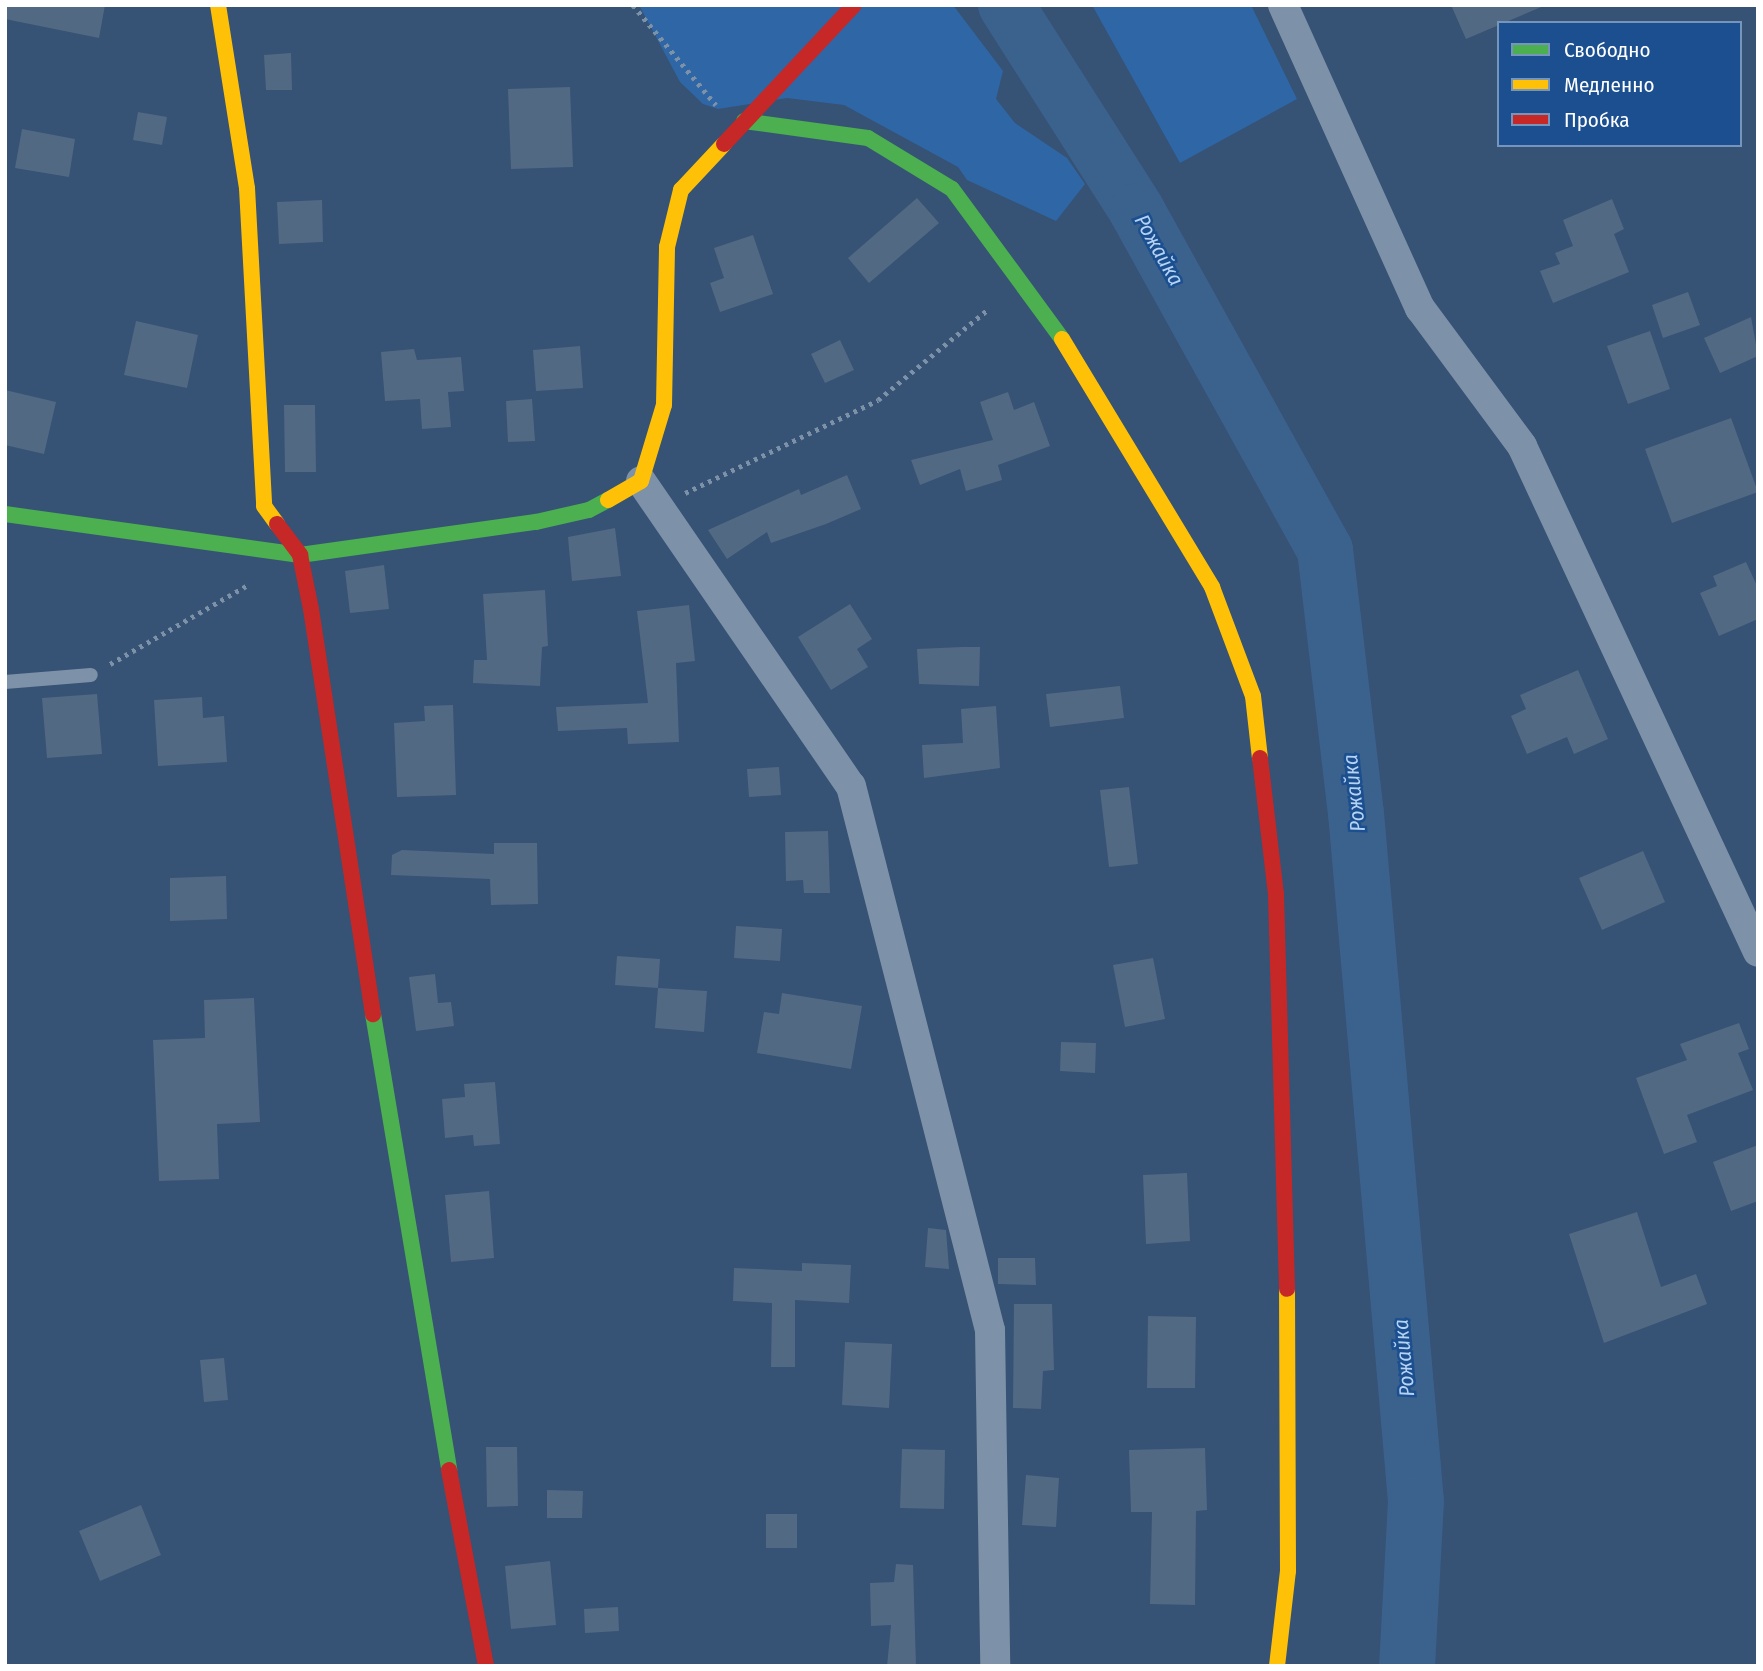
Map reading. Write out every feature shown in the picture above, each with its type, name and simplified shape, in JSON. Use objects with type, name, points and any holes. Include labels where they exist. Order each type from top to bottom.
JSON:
[{"type":"street","points":[[218,5],[247,188],[264,506],[300,555],[417,1303],[486,1666]]},
{"type":"street","points":[[5,514],[300,555],[536,522],[589,510],[641,481],[664,405],[667,247],[681,190],[854,5]]},
{"type":"street","points":[[1283,5],[1420,308],[1522,446],[1758,952]]},
{"type":"street","points":[[744,121],[868,138],[952,189],[1056,329],[1212,587],[1253,696],[1276,894],[1287,1229],[1288,1571],[1277,1666]]},
{"type":"street","points":[[641,481],[851,786],[990,1331],[995,1666]]},
{"type":"lane","points":[[5,682],[91,675]]},
{"type":"path","points":[[633,5],[709,101],[744,121]]},
{"type":"path","points":[[659,505],[878,400],[987,310]]},
{"type":"path","points":[[91,675],[253,582]]},
{"type":"shaded area","points":[[639,5],[953,5],[1003,71],[996,99],[1015,123],[1067,158],[1085,184],[1056,221],[967,180],[958,167],[844,105],[787,98],[718,109],[703,104],[680,82]]},
{"type":"shaded area","points":[[1092,5],[1251,5],[1297,99],[1180,163]]},
{"type":"building","points":[[5,5],[105,5],[99,38],[5,19]]},
{"type":"building","points":[[1451,5],[1546,5],[1508,21],[1497,21],[1497,26],[1466,39]]},
{"type":"building","points":[[291,53],[292,90],[266,90],[264,55]]},
{"type":"building","points":[[570,87],[573,167],[511,169],[508,89]]},
{"type":"building","points":[[138,112],[167,117],[162,145],[133,140]]},
{"type":"building","points":[[22,129],[75,139],[69,177],[15,168]]},
{"type":"building","points":[[917,198],[939,223],[869,283],[848,258]]},
{"type":"building","points":[[1612,199],[1624,229],[1614,234],[1629,272],[1553,303],[1540,271],[1560,264],[1555,253],[1573,246],[1563,220]]},
{"type":"building","points":[[322,200],[323,242],[279,244],[277,202]]},
{"type":"building","points":[[753,235],[773,294],[720,312],[710,283],[724,278],[714,248]]},
{"type":"building","points":[[1688,292],[1700,325],[1663,338],[1652,305]]},
{"type":"building","points":[[1751,317],[1758,356],[1720,373],[1704,338]]},
{"type":"building","points":[[136,321],[198,335],[187,388],[124,375]]},
{"type":"building","points":[[1650,331],[1670,389],[1628,404],[1607,346]]},
{"type":"building","points":[[840,340],[854,370],[825,383],[811,354]]},
{"type":"building","points":[[580,346],[583,388],[536,391],[533,350]]},
{"type":"building","points":[[414,349],[417,360],[461,357],[464,391],[448,392],[451,427],[422,429],[420,399],[385,401],[381,352]]},
{"type":"building","points":[[5,390],[56,402],[44,454],[5,445]]},
{"type":"building","points":[[1008,392],[1014,410],[1034,402],[1050,446],[998,465],[1002,480],[966,491],[960,469],[920,485],[911,460],[993,440],[980,402]]},
{"type":"building","points":[[532,399],[535,441],[508,442],[506,401]]},
{"type":"building","points":[[284,405],[315,405],[316,472],[285,472]]},
{"type":"building","points":[[1731,418],[1758,492],[1672,523],[1645,449]]},
{"type":"building","points":[[847,475],[861,509],[826,524],[771,543],[767,532],[727,559],[708,530],[799,489],[801,495]]},
{"type":"building","points":[[615,528],[621,576],[572,581],[568,537]]},
{"type":"building","points":[[1746,562],[1758,588],[1758,619],[1719,636],[1700,593],[1717,586],[1713,576]]},
{"type":"building","points":[[384,565],[389,609],[350,613],[345,571]]},
{"type":"building","points":[[545,590],[548,646],[542,647],[540,686],[473,683],[474,660],[487,660],[483,594]]},
{"type":"building","points":[[850,604],[872,639],[857,649],[868,667],[831,690],[798,637]]},
{"type":"building","points":[[689,605],[695,661],[676,663],[679,742],[628,744],[627,728],[558,731],[556,707],[648,703],[637,611]]},
{"type":"building","points":[[980,647],[979,686],[919,684],[917,649]]},
{"type":"building","points":[[1578,670],[1608,739],[1574,754],[1567,737],[1527,754],[1511,716],[1526,709],[1520,695]]},
{"type":"building","points":[[1120,686],[1124,718],[1050,727],[1046,694]]},
{"type":"building","points":[[97,694],[102,754],[47,758],[42,698]]},
{"type":"building","points":[[202,697],[203,718],[224,716],[227,762],[158,766],[154,700]]},
{"type":"building","points":[[453,705],[456,795],[397,797],[394,723],[425,721],[424,706]]},
{"type":"building","points":[[996,706],[1000,768],[924,778],[922,745],[963,743],[961,709]]},
{"type":"building","points":[[779,767],[781,795],[749,797],[747,769]]},
{"type":"building","points":[[1129,787],[1138,864],[1109,867],[1100,790]]},
{"type":"building","points":[[828,831],[830,893],[804,893],[803,880],[786,881],[785,832]]},
{"type":"building","points":[[494,843],[537,843],[538,904],[491,905],[490,879],[391,875],[392,855],[402,850],[494,854]]},
{"type":"building","points":[[1643,851],[1665,902],[1602,930],[1579,878]]},
{"type":"building","points":[[226,876],[227,919],[170,921],[170,878]]},
{"type":"building","points":[[736,926],[782,929],[780,961],[734,958]]},
{"type":"building","points":[[617,956],[660,959],[658,988],[615,985]]},
{"type":"building","points":[[1153,958],[1165,1019],[1125,1027],[1113,965]]},
{"type":"building","points":[[435,974],[438,1003],[451,1002],[454,1026],[416,1031],[409,977]]},
{"type":"building","points":[[658,988],[707,991],[704,1032],[655,1028]]},
{"type":"building","points":[[782,993],[862,1006],[851,1069],[757,1053],[764,1012],[779,1014]]},
{"type":"building","points":[[254,998],[260,1122],[217,1124],[219,1179],[159,1181],[153,1040],[205,1038],[204,1000]]},
{"type":"building","points":[[1739,1023],[1749,1049],[1738,1053],[1753,1090],[1687,1115],[1697,1142],[1664,1154],[1636,1078],[1687,1060],[1680,1044]]},
{"type":"building","points":[[1061,1042],[1096,1043],[1095,1073],[1060,1071]]},
{"type":"building","points":[[495,1082],[500,1144],[474,1146],[473,1135],[445,1138],[442,1099],[465,1097],[464,1084]]},
{"type":"building","points":[[1758,1145],[1758,1201],[1731,1211],[1713,1162]]},
{"type":"building","points":[[1187,1173],[1190,1241],[1146,1244],[1143,1175]]},
{"type":"building","points":[[489,1191],[494,1258],[451,1262],[445,1195]]},
{"type":"building","points":[[1637,1212],[1661,1287],[1696,1274],[1707,1304],[1604,1343],[1569,1234]]},
{"type":"building","points":[[928,1228],[946,1230],[949,1269],[925,1267]]},
{"type":"building","points":[[998,1258],[1035,1258],[1036,1285],[998,1284]]},
{"type":"building","points":[[802,1263],[851,1265],[849,1303],[795,1300],[795,1367],[771,1367],[772,1303],[733,1301],[734,1268],[802,1271]]},
{"type":"building","points":[[1014,1304],[1052,1304],[1054,1370],[1043,1371],[1041,1409],[1013,1408]]},
{"type":"building","points":[[1148,1316],[1196,1317],[1195,1388],[1147,1388]]},
{"type":"building","points":[[845,1342],[892,1344],[889,1408],[842,1405]]},
{"type":"building","points":[[224,1358],[228,1400],[204,1402],[200,1360]]},
{"type":"building","points":[[486,1447],[517,1447],[518,1506],[487,1507]]},
{"type":"building","points":[[1205,1448],[1207,1510],[1196,1511],[1195,1605],[1150,1604],[1152,1512],[1131,1512],[1129,1450]]},
{"type":"building","points":[[902,1449],[945,1450],[944,1509],[900,1508]]},
{"type":"building","points":[[1026,1475],[1059,1478],[1056,1527],[1022,1525]]},
{"type":"building","points":[[547,1490],[583,1491],[582,1518],[547,1518]]},
{"type":"building","points":[[141,1505],[161,1555],[100,1581],[79,1531]]},
{"type":"building","points":[[766,1514],[797,1514],[797,1548],[766,1548]]},
{"type":"building","points":[[550,1561],[556,1625],[511,1629],[505,1566]]},
{"type":"building","points":[[896,1564],[913,1565],[916,1666],[887,1666],[891,1625],[871,1626],[870,1583],[894,1582]]},
{"type":"building","points":[[618,1607],[619,1631],[585,1633],[584,1609]]},
{"type":"waterway","name":"Рожайка","points":[[1006,5],[1137,211],[1325,550],[1356,813],[1416,1501],[1407,1666]]},
{"type":"traffic: fast","points":[[744,121],[868,138],[952,189],[1062,339]]},
{"type":"traffic: fast","points":[[5,514],[300,555],[536,522],[589,510],[608,500]]},
{"type":"traffic: fast","points":[[373,1014],[449,1470]]},
{"type":"traffic: slow","points":[[218,5],[247,188],[264,506],[277,524]]},
{"type":"traffic: slow","points":[[608,500],[641,481],[664,405],[667,247],[681,190],[724,144]]},
{"type":"traffic: slow","points":[[1062,339],[1212,587],[1253,696],[1260,758]]},
{"type":"traffic: slow","points":[[1277,1666],[1288,1571],[1287,1289]]},
{"type":"traffic: jam","points":[[724,144],[854,5]]},
{"type":"traffic: jam","points":[[277,524],[300,555],[311,609],[373,1014]]},
{"type":"traffic: jam","points":[[1260,758],[1276,894],[1287,1289]]},
{"type":"traffic: jam","points":[[449,1470],[486,1666]]}]
